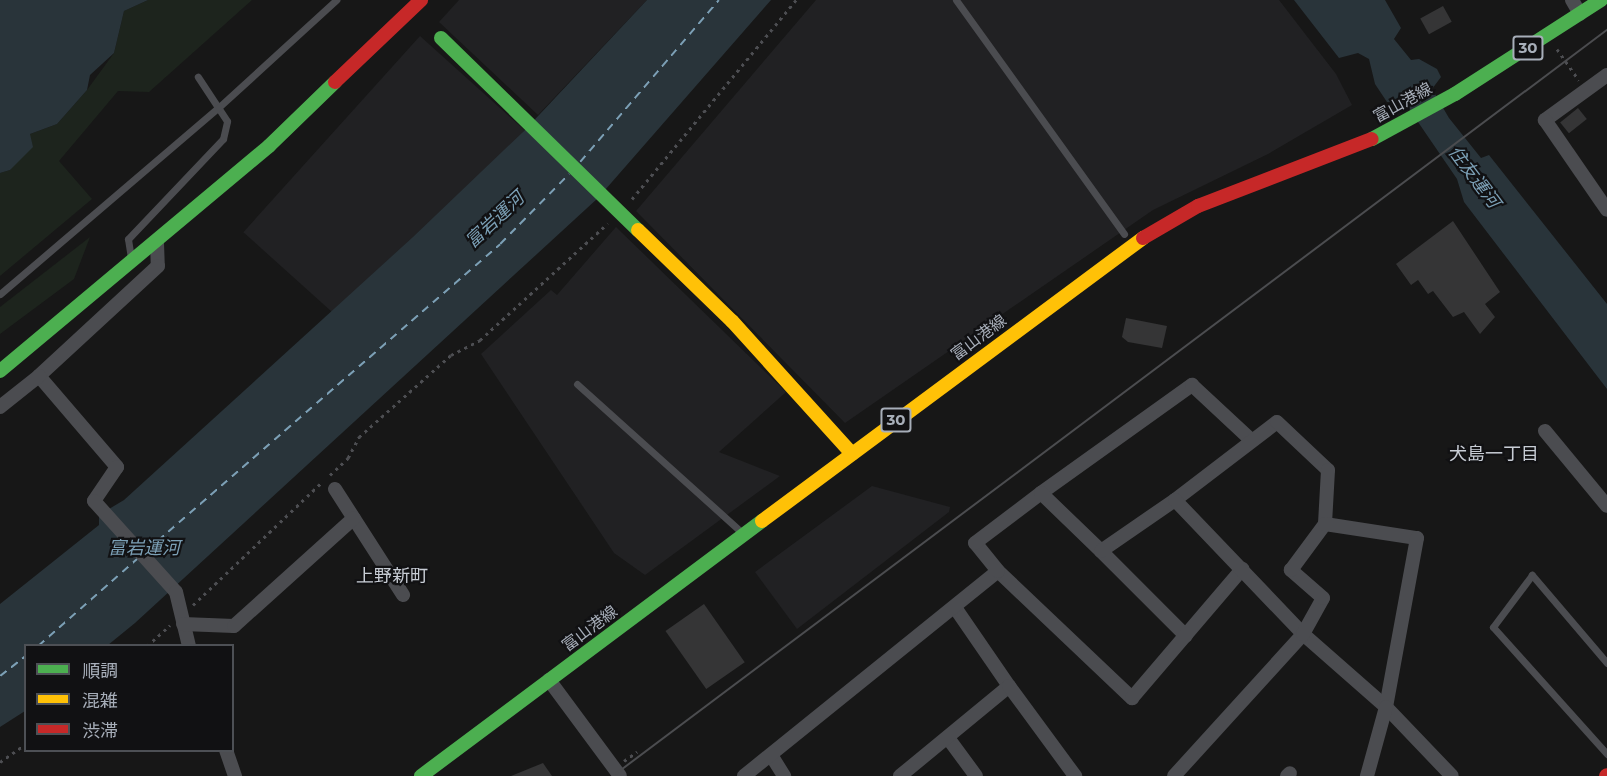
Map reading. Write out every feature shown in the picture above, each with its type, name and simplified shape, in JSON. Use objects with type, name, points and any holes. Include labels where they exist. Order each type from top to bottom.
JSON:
[{"type":"main road","points":[[0,370],[157,243],[269,146],[421,0]]},
{"type":"main road","name":"富山港線","points":[[421,776],[1158,228],[1216,198],[1404,122],[1455,94],[1601,0]]},
{"type":"main road","points":[[441,38],[604,195],[782,372],[852,454]]},
{"type":"street","points":[[1572,0],[1580,14]]},
{"type":"street","points":[[1607,75],[1545,120],[1607,210]]},
{"type":"street","points":[[0,407],[39,376],[158,266],[157,243]]},
{"type":"street","points":[[39,376],[117,467],[94,501],[176,592],[189,644]]},
{"type":"street","points":[[1242,569],[1132,698],[998,571],[975,543],[1192,385],[1251,440]]},
{"type":"street","points":[[1101,551],[1174,500],[1277,422],[1328,470],[1325,524],[1291,570],[1323,598],[1303,634],[1174,776]]},
{"type":"street","points":[[1545,431],[1607,506]]},
{"type":"street","points":[[335,489],[404,595]]},
{"type":"street","points":[[1041,493],[1186,636]]},
{"type":"street","points":[[1174,500],[1303,634],[1386,707],[1452,776]]},
{"type":"street","points":[[182,620],[234,626],[354,518]]},
{"type":"street","points":[[1325,524],[1417,538],[1386,707],[1367,776]]},
{"type":"street","points":[[744,776],[956,609],[998,571]]},
{"type":"street","points":[[956,609],[1075,776]]},
{"type":"street","points":[[549,680],[620,776]]},
{"type":"street","points":[[900,776],[1009,686]]},
{"type":"street","points":[[948,738],[976,776]]},
{"type":"street","points":[[227,752],[235,776]]},
{"type":"street","points":[[771,755],[784,776]]},
{"type":"lane","points":[[0,294],[219,108],[336,0]]},
{"type":"lane","points":[[956,0],[1124,234]]},
{"type":"lane","points":[[132,263],[128,239],[223,139],[227,121],[198,77]]},
{"type":"lane","points":[[577,384],[744,535]]},
{"type":"lane","points":[[1607,663],[1532,575],[1493,627],[1607,754]]},
{"type":"path","points":[[148,644],[182,620],[348,458],[359,437],[451,355],[480,340],[621,212],[796,0]]},
{"type":"path","points":[[1547,36],[1586,89]]},
{"type":"path","points":[[0,762],[24,745]]},
{"type":"shaded area","points":[[148,0],[252,0],[149,92],[118,91],[59,161],[92,199],[0,276],[0,173],[10,170],[30,134],[57,124],[87,90],[114,53],[124,11]]},
{"type":"shaded area","points":[[459,0],[647,0],[538,115],[439,22]]},
{"type":"shaded area","points":[[816,0],[1279,0],[1336,74],[1352,105],[1268,154],[1153,210],[845,423],[636,211]]},
{"type":"shaded area","points":[[420,36],[525,130],[348,327],[243,232]]},
{"type":"shaded area","points":[[616,227],[786,392],[719,452],[780,476],[645,575],[614,553],[481,354],[551,290],[557,295]]},
{"type":"shaded area","points":[[90,237],[74,279],[0,334],[0,307]]},
{"type":"shaded area","points":[[872,486],[950,507],[949,512],[797,629],[755,572]]},
{"type":"water","points":[[0,0],[148,0],[124,11],[114,53],[90,75],[87,90],[57,124],[30,134],[33,147],[10,170],[0,173]]},
{"type":"water","name":"富岩運河","points":[[647,0],[771,0],[598,198],[135,623],[109,644],[24,644],[24,712],[0,727],[0,604],[99,525],[99,515],[124,500],[413,237],[524,131]]},
{"type":"water","name":"住友運河","points":[[1294,0],[1385,0],[1401,28],[1394,39],[1411,60],[1419,59],[1437,69],[1441,77],[1432,89],[1449,118],[1481,158],[1489,155],[1607,304],[1607,389],[1464,202],[1457,179],[1405,103],[1387,102],[1375,84],[1369,59],[1358,53],[1339,58]]},
{"type":"building","points":[[1443,6],[1452,22],[1429,34],[1420,19]]},
{"type":"building","points":[[1578,108],[1587,119],[1569,133],[1560,122]]},
{"type":"building","points":[[1453,221],[1500,292],[1485,304],[1495,317],[1480,334],[1464,312],[1453,317],[1433,291],[1428,294],[1418,280],[1411,285],[1396,264]]},
{"type":"building","points":[[1126,318],[1167,326],[1162,348],[1128,342],[1122,337]]},
{"type":"building","points":[[704,604],[745,662],[706,689],[665,631]]},
{"type":"building","points":[[543,763],[552,776],[511,776]]},
{"type":"ferry route","points":[[580,162],[719,0]]},
{"type":"ferry route","points":[[147,550],[500,244],[569,174]]},
{"type":"ferry route","points":[[40,644],[137,559]]},
{"type":"ferry route","points":[[0,676],[24,658]]},
{"type":"tram line","points":[[613,776],[1607,30]]},
{"type":"traffic: fast","points":[[1372,139],[1455,94],[1601,0]]},
{"type":"traffic: fast","points":[[441,38],[638,230]]},
{"type":"traffic: fast","points":[[0,371],[269,146],[335,82]]},
{"type":"traffic: fast","points":[[421,776],[762,521]]},
{"type":"traffic: slow","points":[[638,230],[732,321],[852,454]]},
{"type":"traffic: slow","points":[[762,521],[1143,238]]},
{"type":"traffic: jam","points":[[335,82],[421,0]]},
{"type":"traffic: jam","points":[[1143,238],[1198,206],[1372,139]]},
{"type":"district","name":"犬島一丁目","points":[[1494,454]]},
{"type":"district","name":"上野新町","points":[[392,576]]}]
